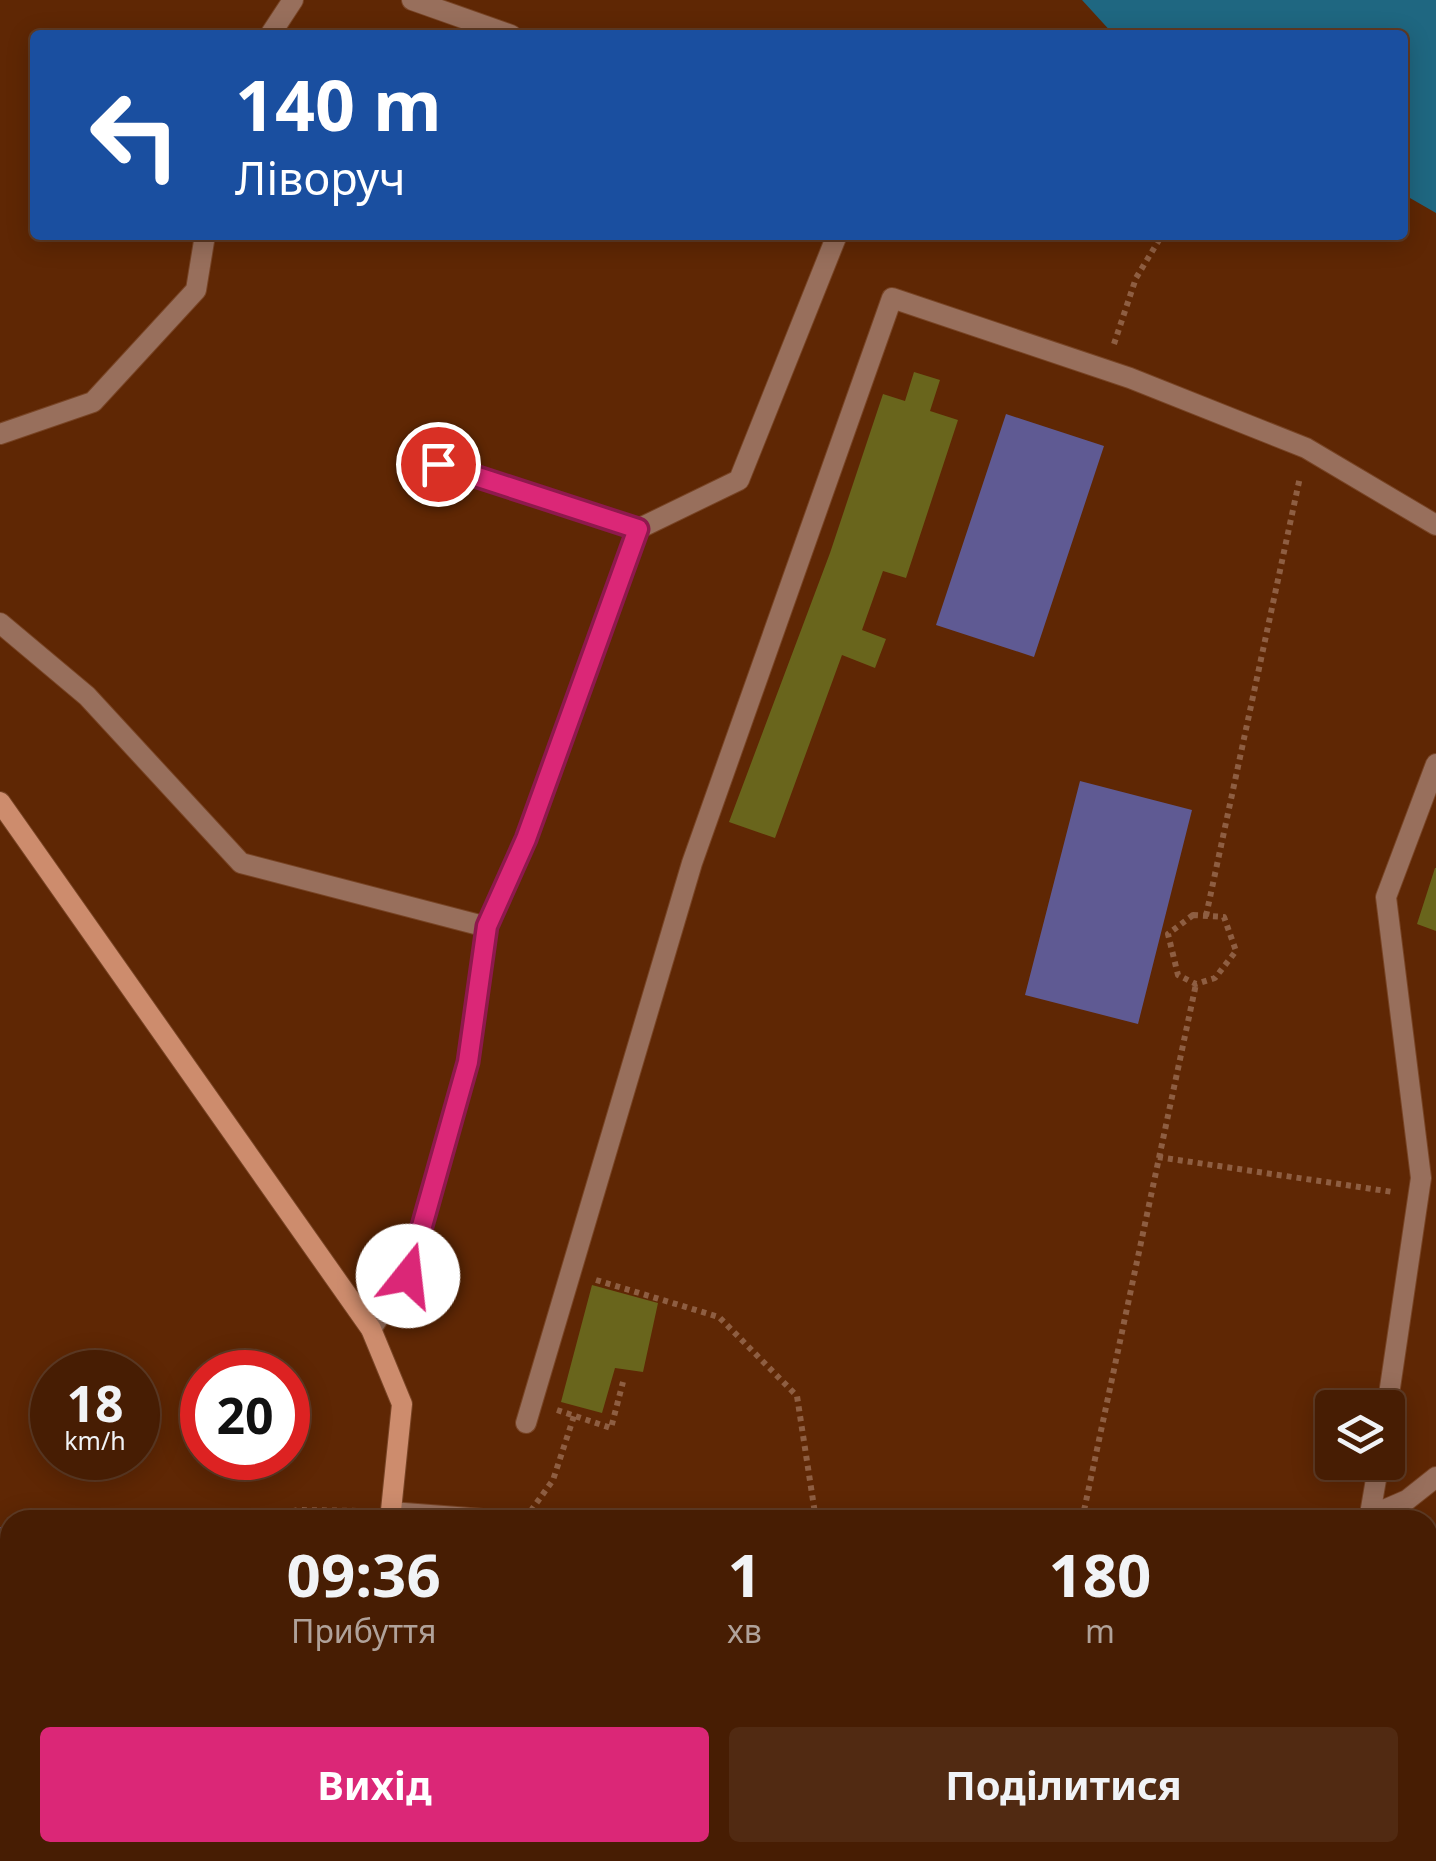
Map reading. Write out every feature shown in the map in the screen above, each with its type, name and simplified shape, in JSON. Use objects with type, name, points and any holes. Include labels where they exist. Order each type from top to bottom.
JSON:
[{"type":"street","points":[[273,30],[293,0]]},
{"type":"street","points":[[412,0],[497,30]]},
{"type":"street","points":[[0,434],[93,402],[196,290],[204,240]]},
{"type":"street","points":[[438,464],[638,529],[739,480],[835,240]]},
{"type":"street","points":[[526,1424],[692,863],[892,298],[1106,369],[1306,448],[1436,525]]},
{"type":"street","points":[[370,1329],[408,1276],[468,1062],[487,926],[526,839],[638,529]]},
{"type":"street","points":[[0,622],[87,696],[242,864],[487,926]]},
{"type":"street","points":[[1391,1390],[1421,1178],[1386,897],[1436,764]]},
{"type":"street","points":[[0,802],[370,1329],[402,1404],[391,1510]]},
{"type":"street","points":[[1386,1510],[1407,1500],[1436,1476]]},
{"type":"street","points":[[1371,1510],[1377,1480]]},
{"type":"path","points":[[1106,369],[1136,278],[1159,240]]},
{"type":"path","points":[[1206,916],[1306,448]]},
{"type":"path","points":[[1193,915],[1224,916],[1236,951],[1215,978],[1196,984],[1178,975],[1168,934],[1193,915]]},
{"type":"path","points":[[1084,1510],[1196,984]]},
{"type":"path","points":[[1158,1157],[1391,1192],[1421,1178]]},
{"type":"path","points":[[571,1272],[719,1316],[796,1396],[814,1510]]},
{"type":"path","points":[[532,1402],[610,1428],[623,1382]]},
{"type":"path","points":[[531,1510],[553,1480],[574,1416]]},
{"type":"shaded area","points":[[1006,414],[1104,446],[1034,657],[936,625]]},
{"type":"shaded area","points":[[1080,781],[1192,810],[1138,1024],[1025,995]]},
{"type":"water","points":[[1082,0],[1436,0],[1436,213],[1408,197],[1408,30],[1109,30]]},
{"type":"building","points":[[914,372],[940,380],[930,411],[958,420],[906,578],[883,571],[862,630],[886,639],[875,668],[842,655],[775,838],[729,822],[830,553],[883,394],[905,401]]},
{"type":"building","points":[[1436,868],[1436,931],[1417,924]]},
{"type":"building","points":[[592,1285],[658,1303],[643,1372],[615,1368],[602,1413],[561,1402]]},
{"type":"route","points":[[408,1276],[468,1062],[487,926],[526,839],[638,529],[438,464]]}]
